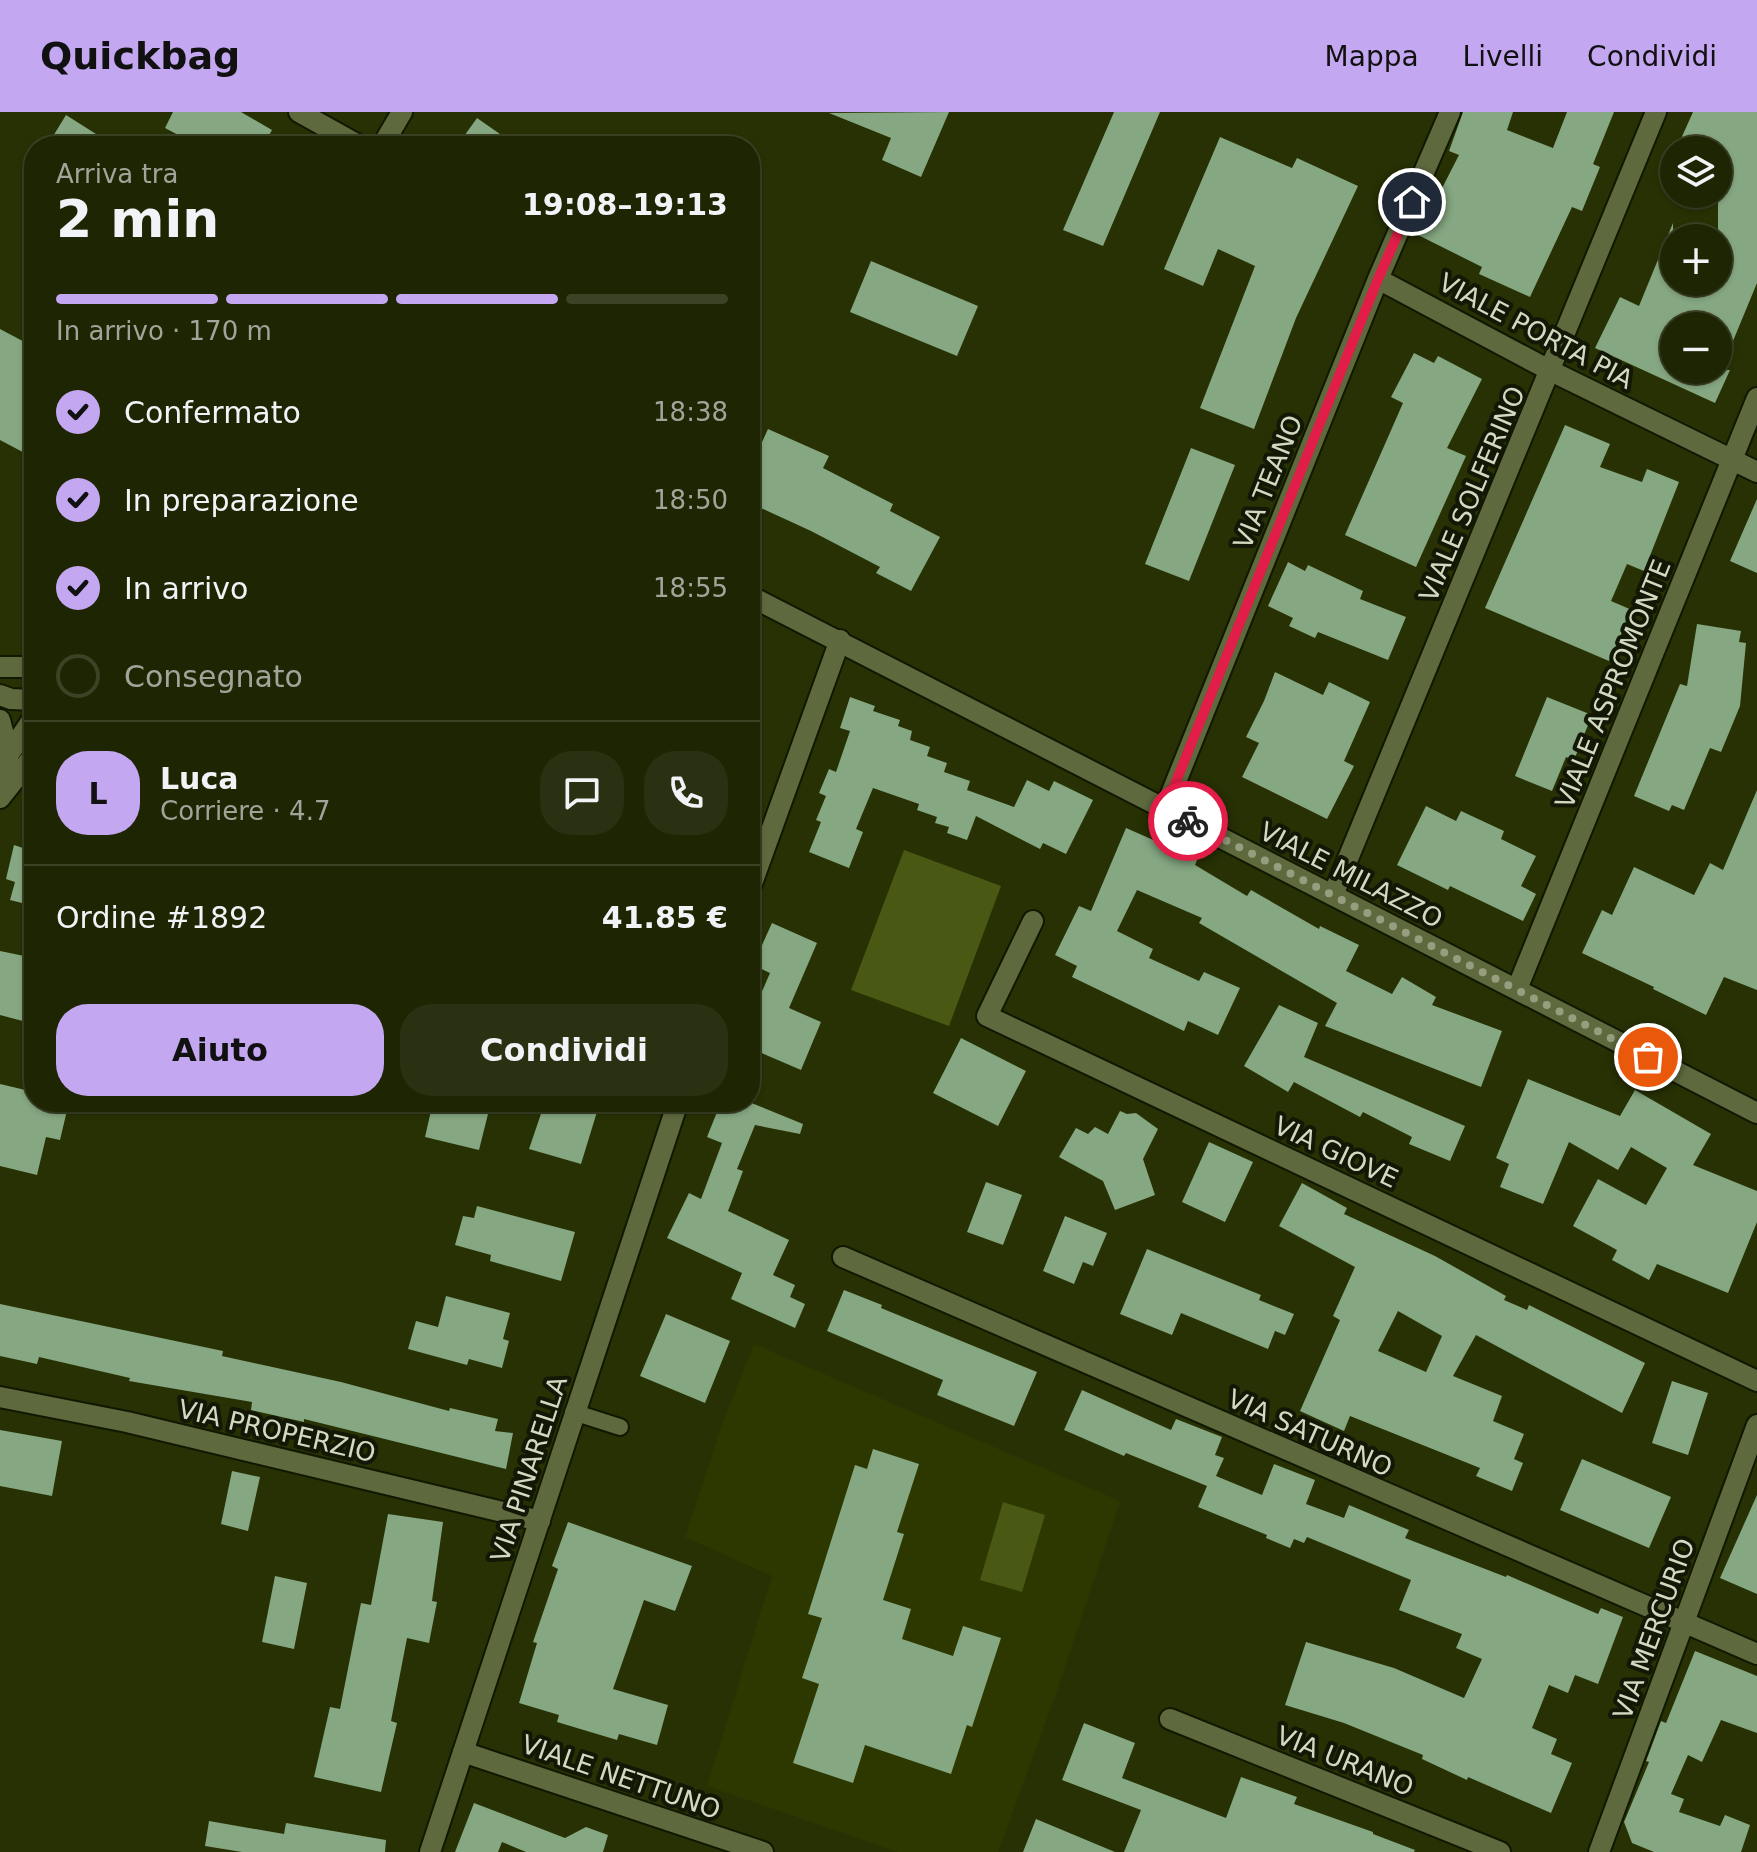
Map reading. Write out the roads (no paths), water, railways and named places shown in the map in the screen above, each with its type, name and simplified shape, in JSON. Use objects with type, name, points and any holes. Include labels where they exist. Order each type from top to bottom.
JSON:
[{"type":"street","points":[[299,112],[342,136]]},
{"type":"street","points":[[388,136],[402,112]]},
{"type":"street","name":"VIA TEANO","points":[[1165,809],[1378,279],[1450,112]]},
{"type":"street","name":"VIALE SOLFERINO","points":[[1333,895],[1656,112]]},
{"type":"street","name":"VIALE PORTA PIA","points":[[1378,279],[1551,371],[1757,472]]},
{"type":"street","name":"VIALE ASPROMONTE","points":[[1517,989],[1757,398]]},
{"type":"street","name":"VIALE MILAZZO","points":[[760,601],[1757,1113]]},
{"type":"street","points":[[760,861],[840,640]]},
{"type":"street","points":[[0,667],[24,667]]},
{"type":"street","points":[[0,695],[24,700]]},
{"type":"street","points":[[0,720],[9,754]]},
{"type":"street","points":[[0,782],[9,754],[24,732]]},
{"type":"street","points":[[0,798],[24,768]]},
{"type":"street","name":"VIA GIOVE","points":[[1033,921],[987,1016],[1757,1381]]},
{"type":"street","name":"VIA PINARELLA","points":[[430,1852],[675,1112]]},
{"type":"street","name":"VIA SATURNO","points":[[843,1257],[1757,1654]]},
{"type":"street","name":"VIA PROPERZIO","points":[[0,1397],[127,1422],[540,1521]]},
{"type":"street","name":"VIA MERCURIO","points":[[1599,1852],[1757,1425]]},
{"type":"street","name":"VIA URANO","points":[[1170,1719],[1500,1852]]},
{"type":"street","name":"VIALE NETTUNO","points":[[463,1752],[763,1852]]},
{"type":"lane","points":[[573,1412],[620,1427]]}]
